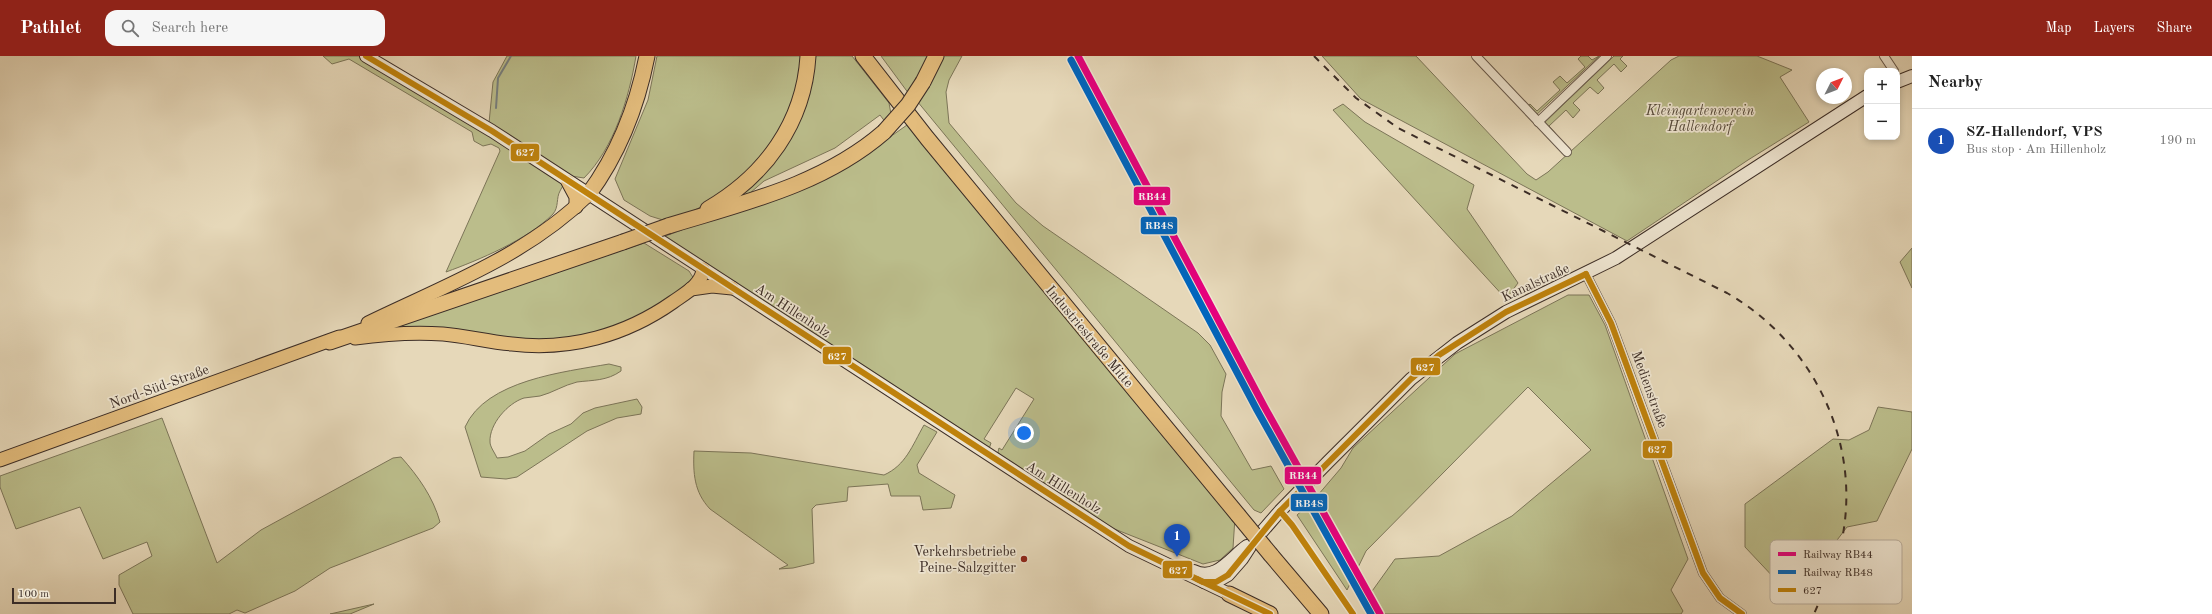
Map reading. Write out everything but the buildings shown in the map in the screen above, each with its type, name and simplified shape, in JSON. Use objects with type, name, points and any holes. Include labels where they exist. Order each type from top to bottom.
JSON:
[{"type":"highway","points":[[588,195],[607,166],[626,131],[638,95],[647,56]]},
{"type":"highway","points":[[686,221],[736,192],[756,174],[772,156],[790,125],[799,102],[806,78],[808,56]]},
{"type":"highway","name":"Industriestraße Mitte","points":[[863,56],[927,138],[1321,614]]},
{"type":"highway","points":[[330,342],[668,226],[718,212],[798,184],[846,161],[884,132],[902,112],[923,82],[936,56]]},
{"type":"highway","points":[[1229,594],[1270,614]]},
{"type":"main road","points":[[568,182],[576,197],[576,207]]},
{"type":"main road","points":[[330,342],[430,295],[515,251],[546,231],[576,207],[588,195]]},
{"type":"main road","points":[[330,342],[409,333],[444,334],[525,345],[573,343],[600,338],[640,322],[692,289],[702,275],[703,270]]},
{"type":"main road","points":[[692,289],[712,286],[732,288]]},
{"type":"main road","name":"Nord-Süd-Straße","points":[[0,460],[330,342]]},
{"type":"street","name":"Am Hillenholz","points":[[366,56],[492,131],[991,458],[1129,546],[1229,594]]},
{"type":"street","points":[[1476,56],[1567,152]]},
{"type":"street","points":[[1538,122],[1607,56]]},
{"type":"street","points":[[1884,56],[1891,68]]},
{"type":"street","points":[[1900,78],[1912,76]]},
{"type":"street","name":"Kanalstraße","points":[[1221,580],[1235,568],[1253,542],[1280,511],[1411,379],[1439,356],[1506,312],[1616,258],[1864,98]]},
{"type":"street","name":"Medienstraße","points":[[1586,274],[1614,330],[1703,573],[1720,598],[1742,614]]},
{"type":"street","name":"Am Hillenholz","points":[[1118,538],[1149,550],[1200,574],[1206,575],[1222,568]]},
{"type":"street","name":"Kanalstraße","points":[[1222,568],[1236,554],[1253,542]]},
{"type":"street","points":[[1222,568],[1221,580],[1229,594]]},
{"type":"street","points":[[1203,582],[1221,580]]},
{"type":"green space","points":[[323,56],[376,56],[489,123],[493,82],[507,56],[636,56],[629,89],[619,122],[612,137],[595,166],[584,178],[571,176],[563,185],[553,214],[516,241],[473,262],[446,272],[500,151],[499,148],[491,144],[483,146],[474,141],[472,132],[349,59],[332,64]]},
{"type":"green space","points":[[657,56],[802,56],[796,92],[786,119],[761,158],[714,200],[693,211],[666,221],[650,216],[624,200],[615,179],[648,100]]},
{"type":"green space","points":[[812,56],[852,56],[889,103],[891,114],[886,123],[880,115],[835,148],[764,181],[750,193],[728,202],[760,175]]},
{"type":"green space","points":[[881,56],[932,56],[909,94]]},
{"type":"green space","points":[[940,56],[962,56],[949,80],[946,92],[949,123],[1016,203],[1043,226],[1198,333],[1210,345],[1226,374],[1222,392],[1221,416],[1252,470],[1271,466],[1284,489],[1261,513],[1254,510],[917,101]]},
{"type":"green space","name":"Kleingartenverein Hallendorf","points":[[1322,56],[1416,56],[1527,174],[1536,180],[1548,172],[1671,60],[1679,56],[1757,56],[1792,70],[1780,77],[1809,122],[1748,160],[1627,241],[1361,99]]},
{"type":"green space","points":[[1581,56],[1588,56],[1592,60],[1599,56],[1534,117],[1525,108],[1530,104],[1537,111],[1560,90],[1553,82],[1560,76],[1567,83],[1585,67],[1578,59]]},
{"type":"green space","points":[[1614,56],[1623,56],[1620,59],[1627,66],[1621,72],[1614,64],[1597,80],[1604,88],[1598,94],[1590,87],[1573,103],[1580,110],[1573,118],[1566,110],[1549,126],[1556,134],[1553,137],[1542,125]]},
{"type":"green space","points":[[1343,104],[1365,122],[1474,185],[1467,209],[1518,283],[1506,299],[1333,110]]},
{"type":"green space","points":[[907,125],[1235,517],[1233,548],[1220,560],[1203,564],[1112,528],[1001,458],[998,452],[999,448],[1002,450],[1034,399],[1016,388],[984,439],[991,443],[989,449],[660,238],[682,230],[683,227],[880,144]]},
{"type":"green space","points":[[644,243],[689,271],[694,279],[676,293],[622,326],[553,343],[390,327]]},
{"type":"green space","points":[[1912,248],[1912,288],[1900,262]]},
{"type":"green space","points":[[1568,295],[1589,295],[1605,325],[1688,559],[1671,590],[1683,611],[1681,614],[1382,614],[1370,594],[1395,559],[1439,556],[1512,516],[1591,450],[1528,387],[1366,551],[1347,590],[1297,515],[1312,502],[1341,468],[1353,448],[1455,354]]},
{"type":"green space","points":[[609,364],[621,367],[621,371],[610,377],[577,382],[545,395],[524,398],[506,409],[496,421],[491,435],[490,444],[497,458],[508,457],[525,451],[549,434],[571,424],[583,413],[595,408],[637,399],[642,407],[641,414],[617,418],[587,431],[517,477],[506,479],[481,477],[465,427],[475,411],[490,398],[528,381],[549,375]]},
{"type":"green space","points":[[1878,407],[1912,412],[1912,449],[1877,521],[1847,527],[1837,540],[1770,540],[1770,574],[1745,547],[1745,504],[1833,439],[1849,440],[1869,430]]},
{"type":"green space","points":[[162,418],[217,563],[261,530],[393,458],[401,457],[419,479],[429,495],[440,522],[433,528],[330,568],[295,591],[245,613],[237,610],[229,614],[133,614],[119,585],[119,575],[152,556],[147,542],[103,559],[80,507],[16,529],[0,487],[0,476]]},
{"type":"green space","points":[[924,425],[937,432],[917,465],[919,473],[955,495],[951,508],[923,510],[920,496],[891,496],[888,484],[848,487],[847,501],[816,505],[812,509],[814,563],[793,568],[779,569],[788,565],[710,509],[701,496],[694,475],[694,451],[751,453],[884,475],[898,466],[908,454]]},
{"type":"green space","points":[[374,604],[350,614],[330,614]]},
{"type":"waterway","points":[[496,108],[498,78],[511,56]]},
{"type":"railway","points":[[1314,56],[1356,98],[1398,128],[1727,293],[1757,313],[1783,337],[1805,365],[1823,396],[1836,428],[1844,463],[1846,498],[1841,540]]},
{"type":"railway","points":[[1814,614],[1818,604]]},
{"type":"rail line","name":"RB44","points":[[1078,56],[1264,406],[1380,614]]},
{"type":"rail line","name":"RB48","points":[[1071,60],[1257,410],[1371,614]]},
{"type":"transit line","name":"627","points":[[366,56],[492,131],[1129,546],[1203,582],[1216,582],[1228,575],[1280,511],[1411,379],[1439,355],[1506,312],[1586,274]]},
{"type":"transit line","name":"627","points":[[1586,274],[1611,323],[1703,573],[1720,598],[1742,614]]},
{"type":"transit line","name":"627","points":[[1280,511],[1292,525],[1353,614]]},
{"type":"transit line","name":"627","points":[[1197,579],[1270,614]]},
{"type":"place","name":"SZ-Hallendorf, VPS","points":[[1177,557]]},
{"type":"place","name":"Verkehrsbetriebe Peine-Salzgitter","points":[[1024,559]]}]
